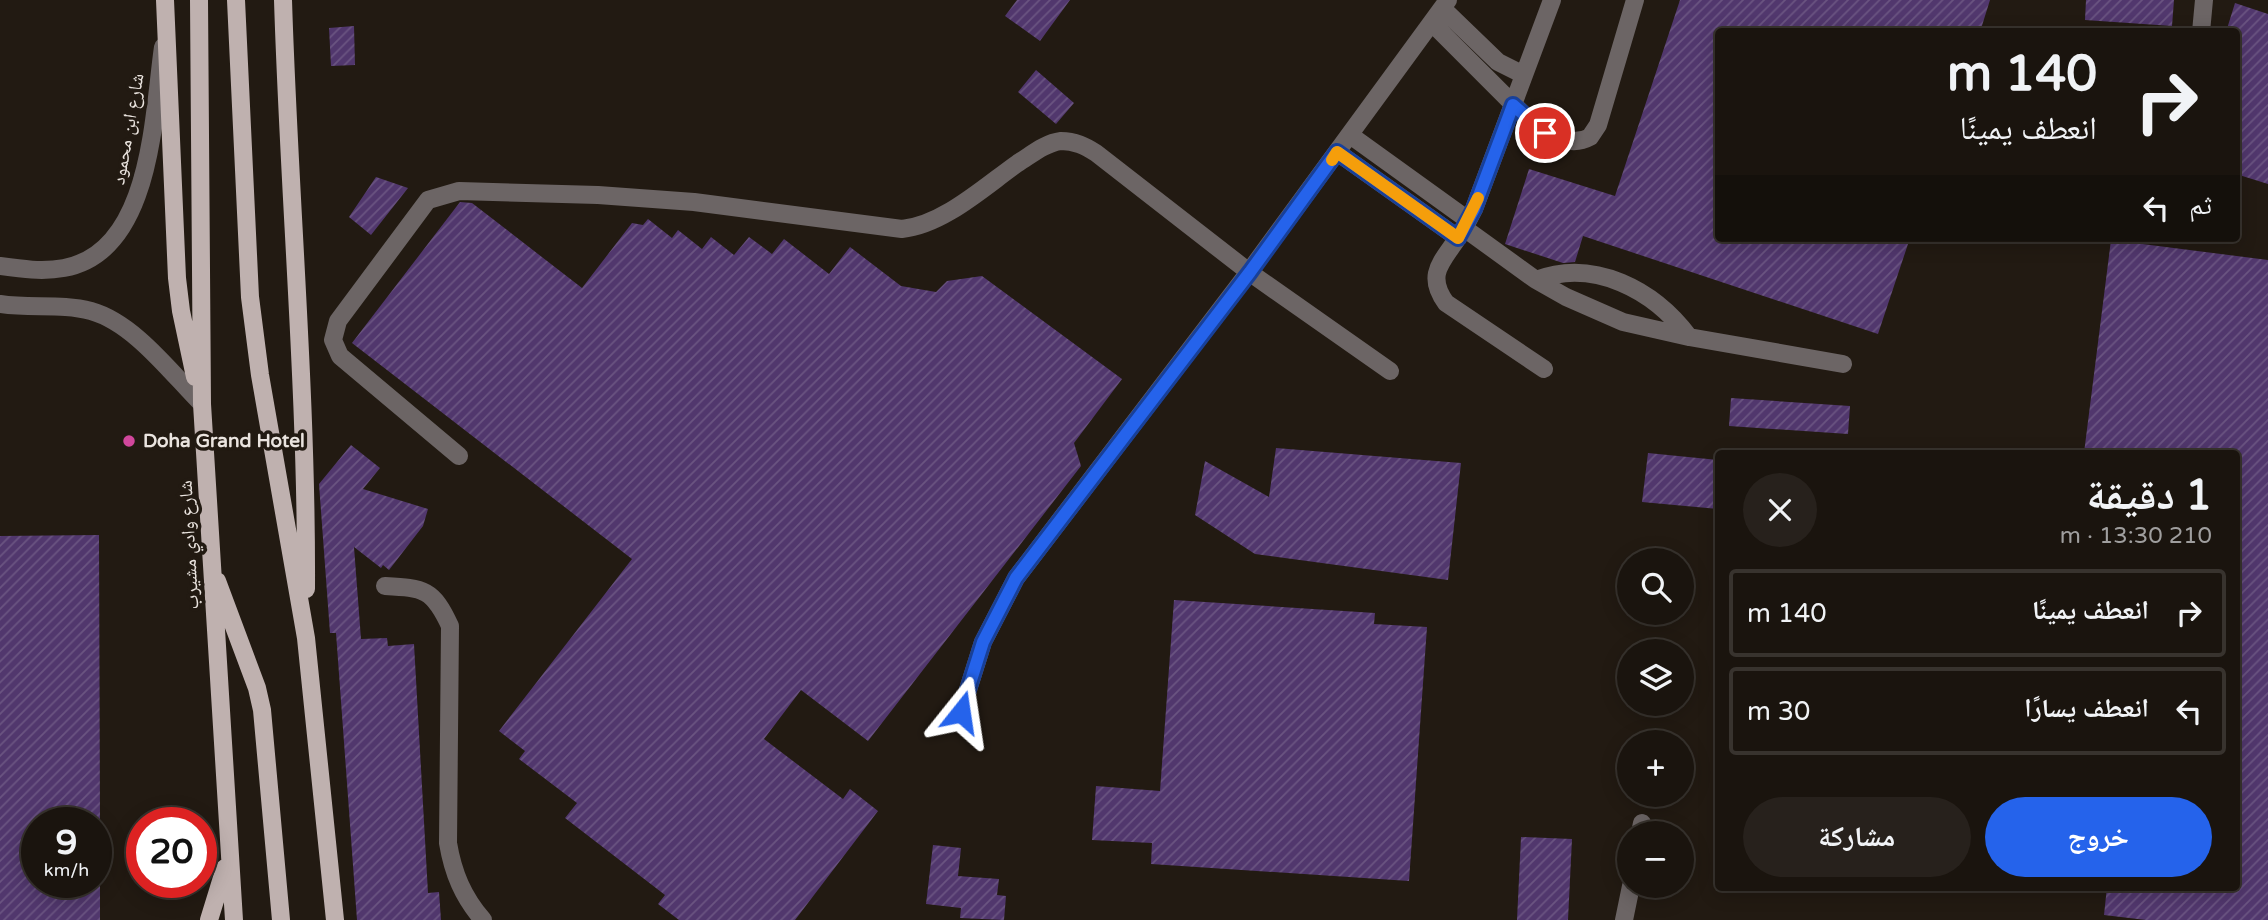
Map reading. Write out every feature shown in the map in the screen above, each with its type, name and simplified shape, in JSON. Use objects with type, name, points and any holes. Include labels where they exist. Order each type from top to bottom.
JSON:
[{"type":"main road","points":[[165,0],[177,278],[189,355],[202,404]]},
{"type":"main road","name":"شارع وادي مشيرب","points":[[199,0],[202,404],[234,920]]},
{"type":"main road","points":[[236,0],[250,297],[260,375],[306,638],[335,920]]},
{"type":"main road","points":[[283,0],[305,495],[306,638]]},
{"type":"main road","points":[[211,565],[247,659],[262,710],[281,920]]},
{"type":"main road","points":[[209,920],[229,858]]},
{"type":"street","points":[[1544,369],[1454,310],[1441,296],[1437,287],[1437,268],[1463,229],[1552,0]]},
{"type":"street","points":[[1441,10],[1513,105],[1545,133],[1576,142],[1590,137],[1598,125],[1635,0]]},
{"type":"street","points":[[2201,28],[2204,0]]},
{"type":"street","points":[[1441,10],[1499,62],[1524,75]]},
{"type":"street","points":[[961,712],[983,642],[1016,578],[1250,272],[1441,10]]},
{"type":"street","name":"شارع ابن محمود","points":[[0,266],[41,270],[66,268],[85,261],[103,248],[127,222],[145,175],[166,23]]},
{"type":"street","points":[[1350,135],[1463,229]]},
{"type":"street","points":[[459,456],[340,356],[333,341],[338,321],[428,200],[459,191],[536,192],[694,202],[902,229],[915,227],[941,216],[1049,144],[1072,142],[1096,153],[1250,272],[1390,371]]},
{"type":"street","points":[[1337,152],[1463,229],[1566,297],[1623,322],[1689,337],[1843,364]]},
{"type":"street","points":[[1536,279],[1565,272],[1602,275],[1650,299],[1678,323],[1689,337]]},
{"type":"street","points":[[0,304],[68,307],[92,311],[114,321],[133,334],[202,404]]},
{"type":"street","points":[[384,586],[415,588],[439,602],[450,626],[448,843],[452,866],[461,888],[483,920]]},
{"type":"street","points":[[1624,920],[1628,898]]},
{"type":"building","points":[[1017,0],[1070,0],[1040,41],[1005,16]]},
{"type":"building","points":[[1680,0],[1990,0],[1981,28],[1715,28],[1715,242],[1909,242],[1878,334],[1583,236],[1575,262],[1563,263],[1505,244],[1529,169],[1615,196]]},
{"type":"building","points":[[2086,0],[2174,0],[2172,26],[2085,20]]},
{"type":"building","points":[[2235,3],[2268,14],[2268,184],[2240,175],[2240,28],[2227,28]]},
{"type":"building","points":[[354,26],[355,65],[331,66],[329,28]]},
{"type":"building","points":[[1036,70],[1074,103],[1056,124],[1018,92]]},
{"type":"building","points":[[376,177],[408,188],[371,235],[349,217]]},
{"type":"building","points":[[460,202],[472,203],[582,288],[632,223],[643,225],[648,219],[672,238],[678,230],[702,249],[711,237],[734,255],[749,237],[772,254],[784,239],[829,274],[850,247],[901,286],[936,292],[947,281],[982,276],[1122,379],[1074,443],[1081,466],[868,741],[801,690],[764,739],[843,799],[850,789],[878,811],[795,920],[679,920],[658,904],[665,895],[565,818],[577,803],[519,759],[525,751],[499,731],[632,559],[352,343]]},
{"type":"building","points":[[2111,242],[2268,260],[2268,920],[2146,920],[2104,915],[2107,891],[2240,891],[2240,450],[2084,450]]},
{"type":"building","points":[[1731,398],[1850,406],[1848,434],[1729,426]]},
{"type":"building","points":[[351,445],[380,468],[363,489],[428,509],[423,526],[389,570],[383,565],[381,568],[354,547],[361,639],[387,638],[388,646],[414,644],[428,893],[439,892],[441,920],[357,920],[336,633],[330,633],[319,484]]},
{"type":"building","points":[[1276,448],[1461,463],[1448,580],[1255,554],[1195,515],[1205,461],[1269,497]]},
{"type":"building","points":[[1648,453],[1715,460],[1715,509],[1642,502]]},
{"type":"building","points":[[99,535],[100,807],[21,807],[21,898],[100,898],[100,920],[0,920],[0,536]]},
{"type":"building","points":[[1174,600],[1375,613],[1374,624],[1427,627],[1409,881],[1151,864],[1152,843],[1092,840],[1096,786],[1160,791]]},
{"type":"building","points":[[1521,837],[1572,839],[1568,920],[1517,920]]},
{"type":"building","points":[[933,845],[961,848],[958,876],[999,879],[997,895],[1006,896],[1004,920],[960,918],[961,908],[926,904]]},
{"type":"slow traffic","points":[[1332,160],[1337,152],[1458,238],[1478,198]]},
{"type":"place","name":"Doha Grand Hotel","points":[[129,441]]},
{"type":"route","points":[[961,712],[983,642],[1016,578],[1250,272],[1337,152],[1458,238],[1474,209],[1513,105],[1545,133]]}]
